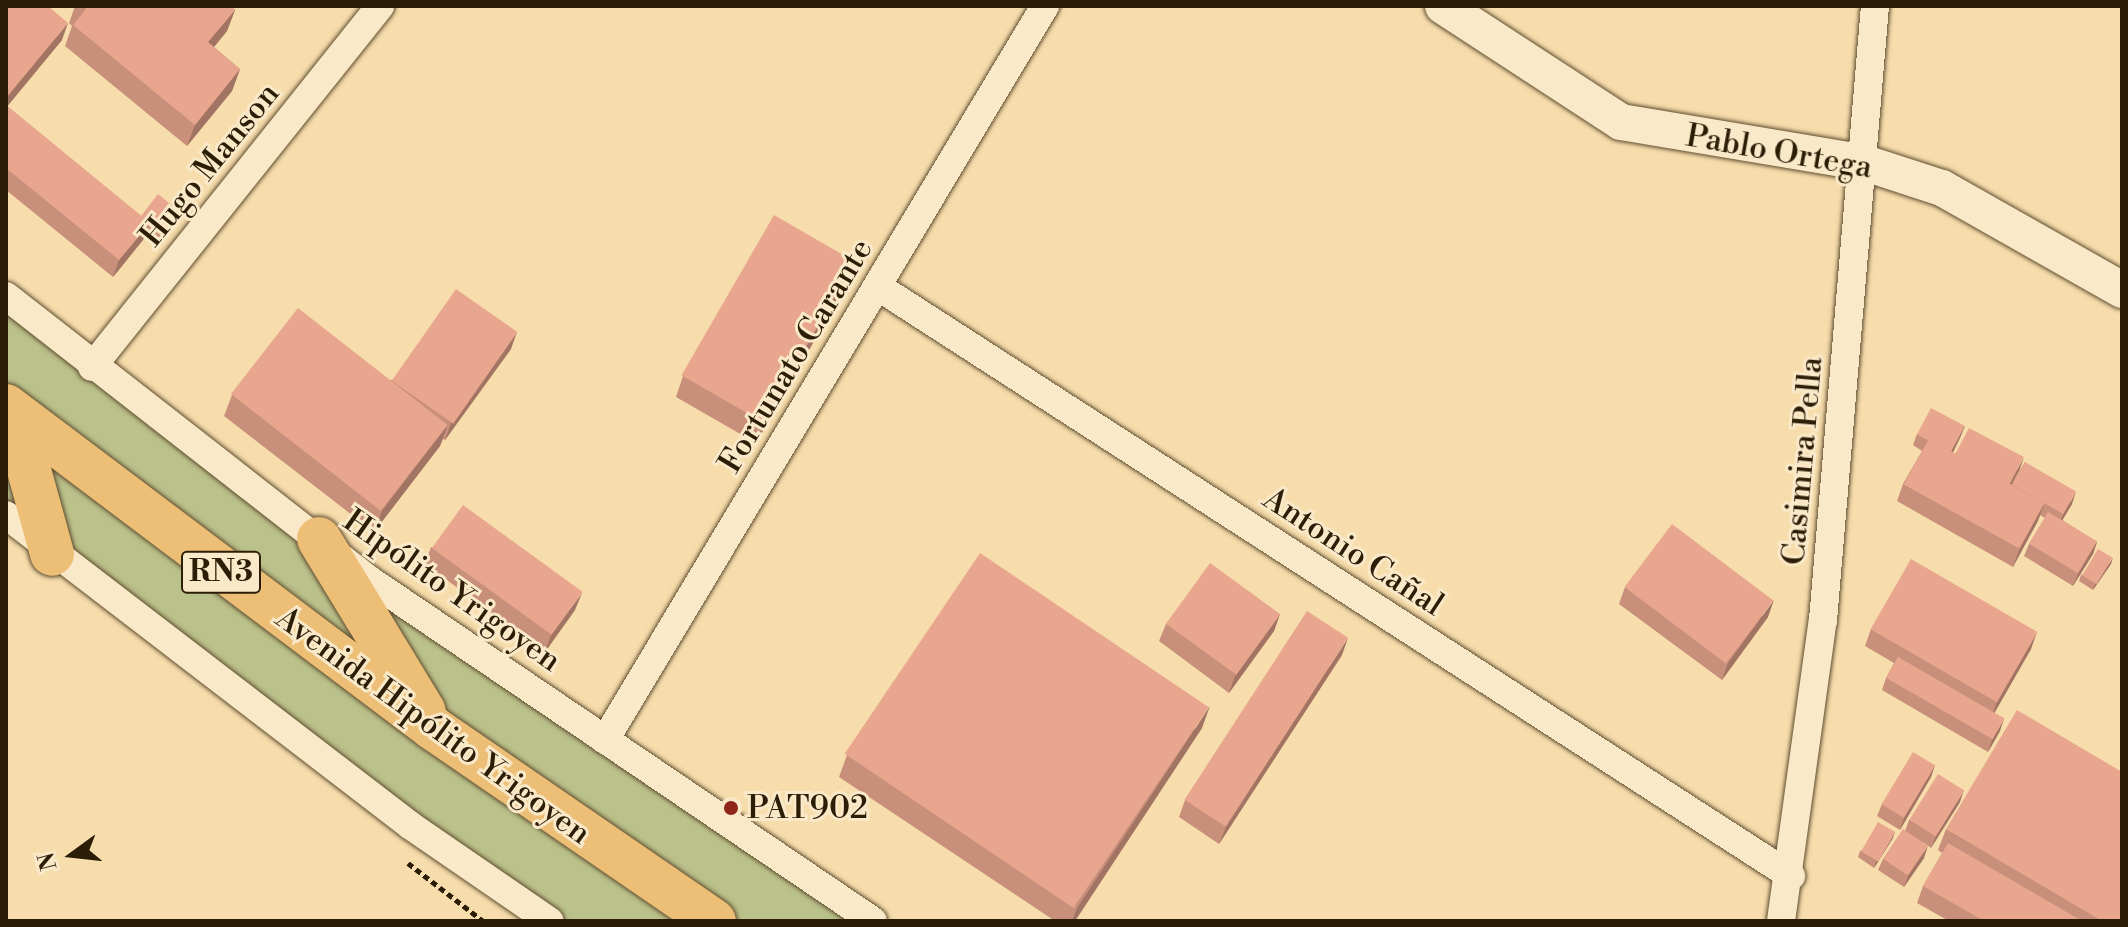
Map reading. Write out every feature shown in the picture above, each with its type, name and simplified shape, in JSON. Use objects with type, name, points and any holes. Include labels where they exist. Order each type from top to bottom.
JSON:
[{"type":"highway","points":[[10,409],[52,554]]},
{"type":"highway","name":"Avenida Hipólito Yrigoyen","points":[[10,409],[433,728],[714,921]]},
{"type":"highway","points":[[319,539],[433,728]]},
{"type":"street","name":"Hugo Manson","points":[[92,367],[380,6]]},
{"type":"street","name":"Fortunato Carante","points":[[605,740],[1045,6]]},
{"type":"street","name":"Pablo Ortega","points":[[1443,6],[1621,122],[1865,163],[1942,188],[2122,290]]},
{"type":"street","name":"Casimira Pella","points":[[1781,921],[1791,876],[1823,620],[1865,163],[1875,6]]},
{"type":"street","name":"Antonio Cañal","points":[[877,286],[1791,876]]},
{"type":"street","name":"Hipólito Yrigoyen","points":[[6,296],[92,367],[371,581],[873,921]]},
{"type":"street","points":[[6,515],[52,554],[411,826],[549,921]]},
{"type":"green space","points":[[6,296],[92,367],[873,921],[549,921],[6,515]]},
{"type":"building","points":[[6,6],[48,6],[68,23],[6,98]]},
{"type":"building","points":[[83,6],[231,6],[235,10],[208,42],[240,69],[195,125],[73,25],[86,9]]},
{"type":"building","points":[[6,105],[150,223],[119,260],[6,168]]},
{"type":"building","points":[[158,194],[180,212],[161,236],[141,216]]},
{"type":"building","points":[[774,215],[855,261],[762,422],[682,375]]},
{"type":"building","points":[[456,289],[517,332],[453,424],[392,381]]},
{"type":"building","points":[[298,308],[448,425],[381,511],[231,394]]},
{"type":"building","points":[[1931,408],[1965,426],[1950,452],[1917,434]]},
{"type":"building","points":[[1969,428],[2024,457],[2010,484],[1955,454]]},
{"type":"building","points":[[1929,439],[2044,503],[2019,548],[1904,484]]},
{"type":"building","points":[[2025,462],[2076,491],[2063,514],[2012,485]]},
{"type":"building","points":[[463,505],[583,592],[552,635],[432,548]]},
{"type":"building","points":[[2048,512],[2097,541],[2078,573],[2029,544]]},
{"type":"building","points":[[1672,524],[1773,600],[1726,664],[1624,587]]},
{"type":"building","points":[[2098,549],[2113,558],[2097,584],[2082,576]]},
{"type":"building","points":[[980,553],[1209,707],[1073,908],[845,754]]},
{"type":"building","points":[[1911,559],[2037,632],[1997,702],[1870,629]]},
{"type":"building","points":[[1210,563],[1280,614],[1236,675],[1166,624]]},
{"type":"building","points":[[1307,611],[1348,638],[1226,826],[1184,800]]},
{"type":"building","points":[[1898,657],[2005,718],[1993,739],[1886,678]]},
{"type":"building","points":[[2017,710],[2122,772],[2122,921],[2102,921],[1946,829]]},
{"type":"building","points":[[1913,752],[1935,765],[1904,818],[1882,804]]},
{"type":"building","points":[[1938,774],[1964,790],[1936,836],[1909,820]]},
{"type":"building","points":[[1878,822],[1895,832],[1878,861],[1861,851]]},
{"type":"building","points":[[1903,829],[1928,846],[1908,876],[1883,859]]},
{"type":"building","points":[[1948,843],[2082,921],[1984,921],[1923,886]]},
{"type":"place","name":"PAT902","points":[[731,808]]}]
